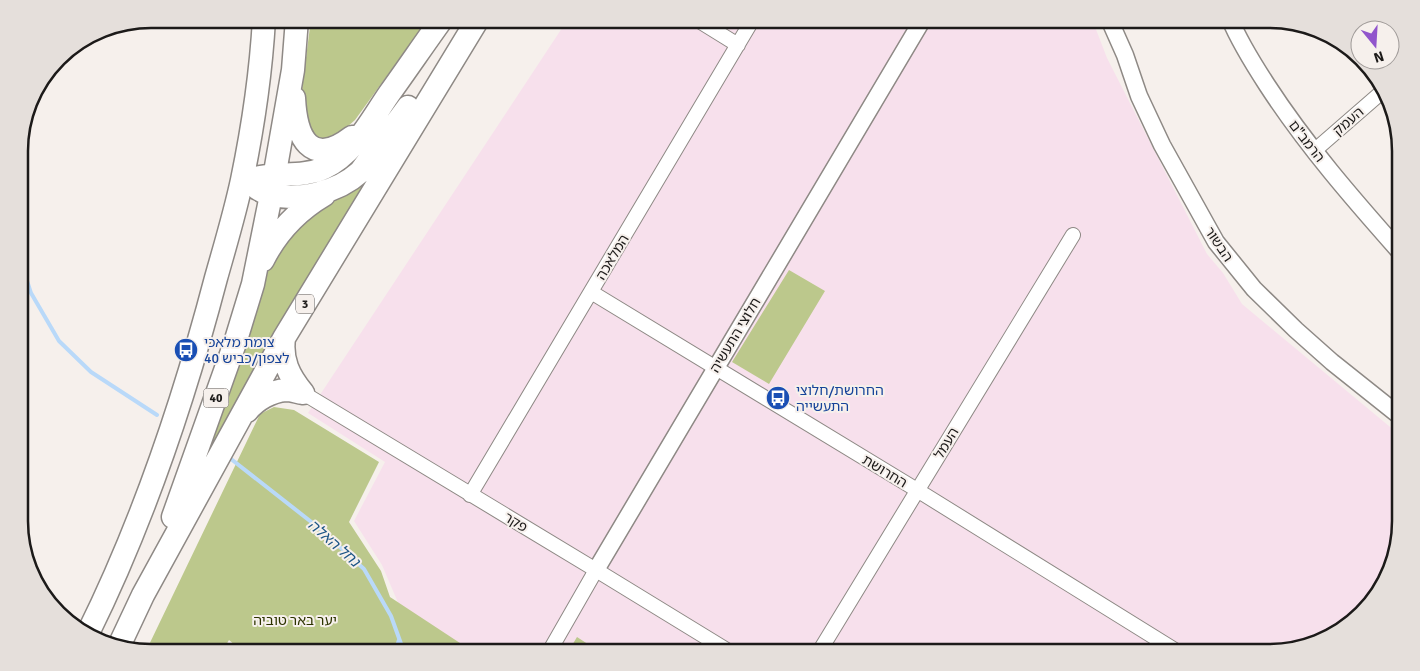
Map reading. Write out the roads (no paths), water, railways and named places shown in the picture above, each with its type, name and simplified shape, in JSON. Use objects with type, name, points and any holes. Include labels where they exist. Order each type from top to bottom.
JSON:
[{"type":"highway","points":[[90,628],[148,496],[166,448],[202,334],[242,180],[256,96],[263,28]]},
{"type":"highway","name":"40","points":[[143,595],[189,474],[235,344],[252,284],[273,185],[292,70],[296,28]]},
{"type":"highway","points":[[273,185],[324,168],[350,148],[436,28]]},
{"type":"highway","points":[[252,284],[268,251],[282,229],[299,212],[360,172],[465,28]]},
{"type":"highway","name":"3","points":[[122,640],[143,595],[284,338],[473,28]]},
{"type":"highway","points":[[292,70],[296,120],[299,130],[309,146],[322,150],[339,145],[370,122]]},
{"type":"highway","points":[[242,180],[273,185],[296,197],[334,188]]},
{"type":"highway","points":[[284,338],[282,350],[288,370],[292,379],[303,393]]},
{"type":"highway","points":[[238,422],[252,404],[263,397],[287,390],[303,393]]},
{"type":"street","points":[[711,28],[738,45]]},
{"type":"street","name":"המלאכה","points":[[470,494],[748,28]]},
{"type":"street","name":"חלוצי התעשיה","points":[[554,644],[918,28]]},
{"type":"street","name":"הבשור","points":[[1114,28],[1139,96],[1162,145],[1216,242],[1254,289],[1296,330],[1332,362],[1392,409]]},
{"type":"street","name":"הרמב\"ם","points":[[1235,28],[1256,68],[1282,109],[1314,151],[1392,243]]},
{"type":"street","name":"העמק","points":[[1314,151],[1378,94]]},
{"type":"street","name":"העמל","points":[[824,643],[1072,235]]},
{"type":"street","name":"החרושת","points":[[590,292],[917,490],[1164,643]]},
{"type":"street","name":"פקר","points":[[303,393],[716,643]]},
{"type":"waterway","name":"נחל האלה","points":[[28,284],[31,293],[59,341],[91,372],[157,415]]},
{"type":"waterway","name":"נחל האלה","points":[[231,459],[319,528],[364,569],[391,616],[401,644]]},
{"type":"place","name":"צומת מלאכי לצפון/כביש 40","points":[[186,350]]},
{"type":"place","name":"החרושת/חלוצי התעשייה","points":[[778,398]]},
{"type":"park label","name":"יער באר טוביה","points":[[295,620]]}]
